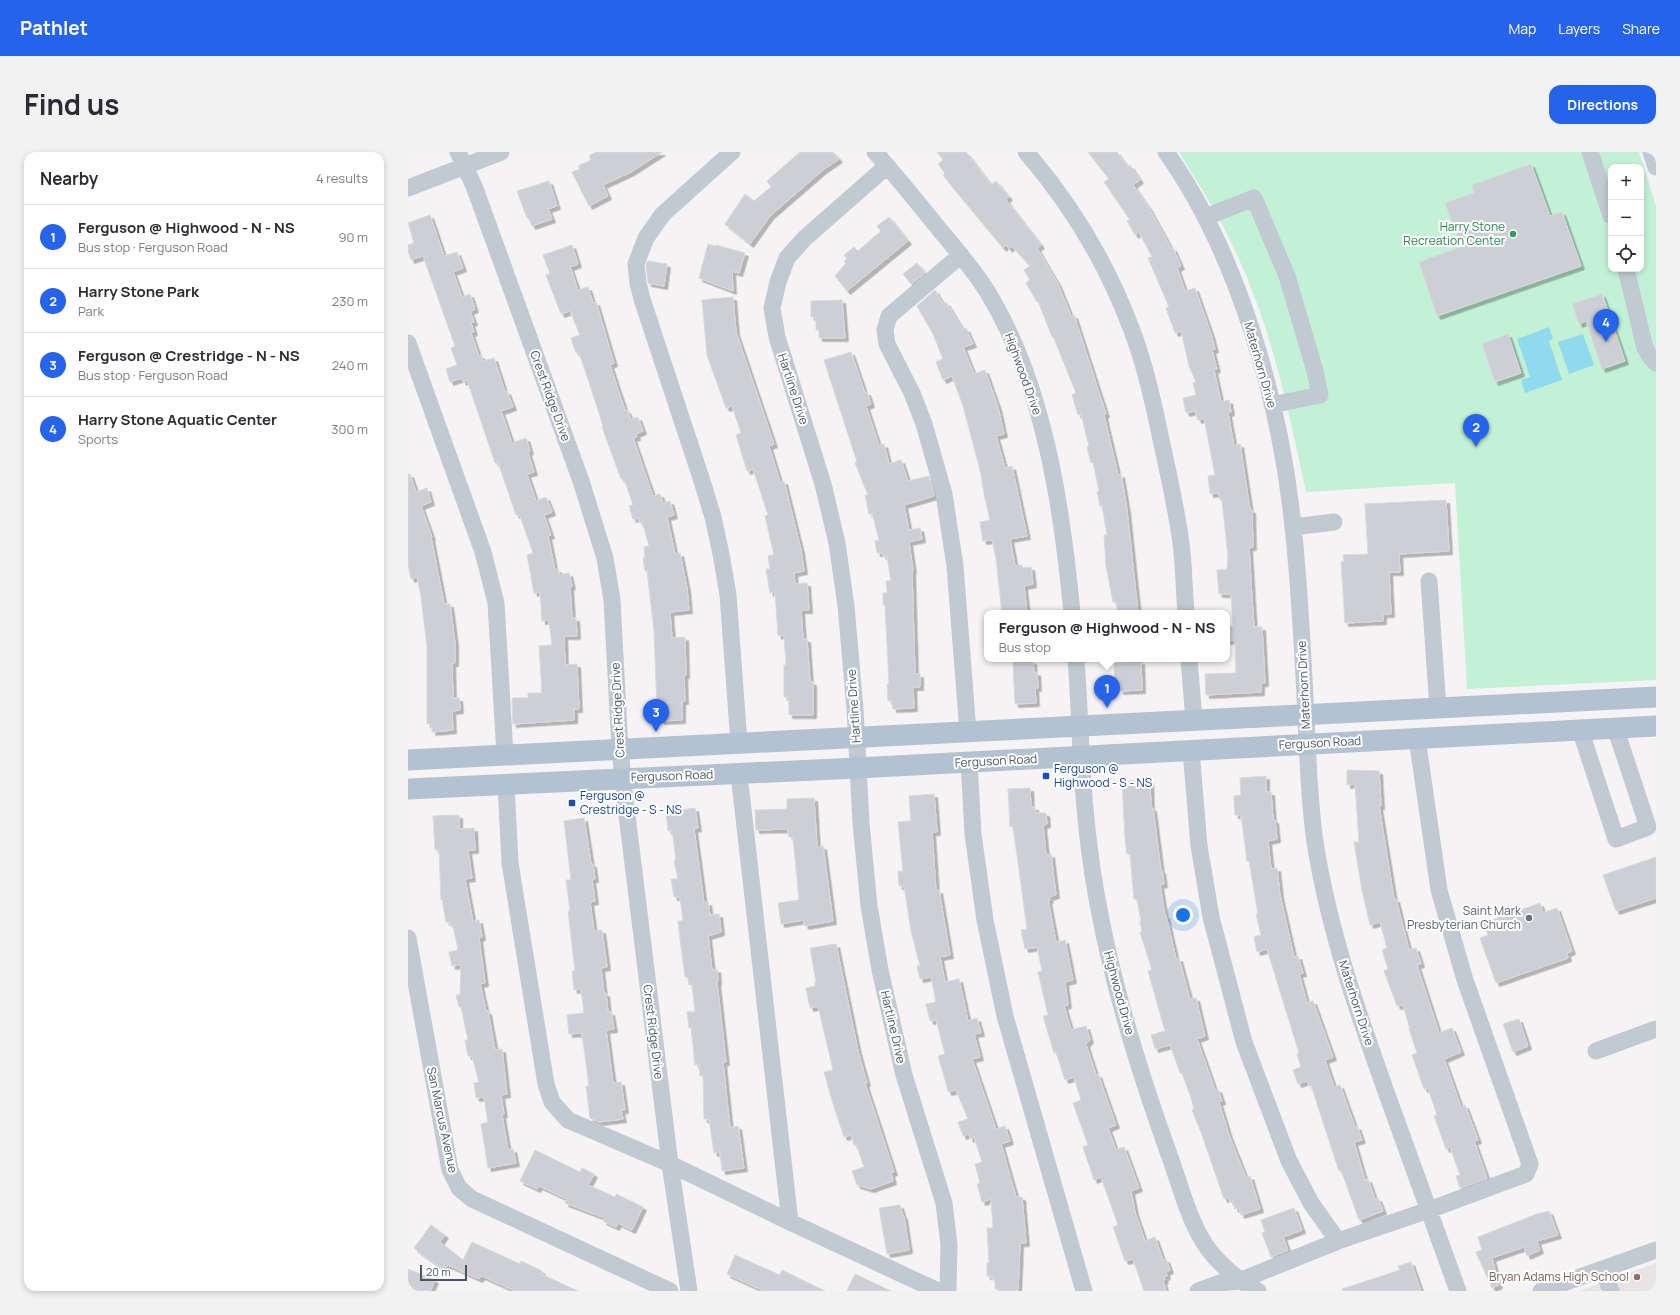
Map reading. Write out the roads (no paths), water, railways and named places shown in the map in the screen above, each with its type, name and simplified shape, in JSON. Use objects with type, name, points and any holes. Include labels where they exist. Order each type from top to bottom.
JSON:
[{"type":"main road","points":[[408,760],[1194,720],[1306,716],[1656,697]]},
{"type":"main road","name":"Ferguson Road","points":[[408,789],[858,768],[1307,743],[1656,726]]},
{"type":"street","name":"Crest Ridge Drive","points":[[458,152],[479,201],[596,523],[605,558],[612,600],[620,749],[623,778],[670,1164],[688,1291]]},
{"type":"street","points":[[408,188],[501,152]]},
{"type":"street","points":[[732,152],[663,214],[646,238],[636,264],[638,283],[642,299],[702,481],[713,517],[721,554],[728,595],[739,744]]},
{"type":"street","name":"Highwood Drive","points":[[875,152],[961,254],[987,290],[1012,336],[1034,400],[1057,496],[1072,610]]},
{"type":"street","points":[[1026,152],[1069,207],[1096,251],[1114,287],[1132,329],[1152,400],[1168,469],[1181,544],[1186,610]]},
{"type":"street","name":"Materhorn Drive","points":[[1166,152],[1180,171],[1206,217],[1232,275],[1256,346],[1272,405],[1287,480],[1293,527],[1315,841],[1331,923],[1356,1008],[1458,1291]]},
{"type":"street","points":[[1590,152],[1608,207]]},
{"type":"street","points":[[1651,152],[1656,167]]},
{"type":"street","name":"Hartline Drive","points":[[887,166],[804,238],[787,258],[778,282],[772,308],[777,337],[823,484],[837,543],[846,606],[858,768],[860,823],[869,906],[880,970],[904,1075],[944,1203],[949,1245],[948,1291]]},
{"type":"street","points":[[1206,217],[1254,198],[1287,276],[1315,371],[1320,395],[1272,405]]},
{"type":"street","points":[[961,254],[889,316],[885,330],[887,344],[912,393],[924,424],[944,494],[955,566],[968,732]]},
{"type":"street","points":[[1627,272],[1645,348],[1656,363]]},
{"type":"street","points":[[408,343],[483,552],[496,603],[505,755]]},
{"type":"street","points":[[1293,527],[1334,522]]},
{"type":"street","points":[[1429,581],[1438,708]]},
{"type":"street","name":"Highwood Drive","points":[[1076,662],[1085,808],[1096,896],[1118,997],[1159,1128],[1194,1224],[1213,1255],[1239,1280],[1258,1291]]},
{"type":"street","points":[[1189,662],[1194,720]]},
{"type":"street","points":[[1580,729],[1616,839],[1648,827],[1615,727]]},
{"type":"street","points":[[1198,1291],[1220,1283],[1239,1280],[1338,1241],[1429,1210],[1526,1174],[1530,1164],[1465,980],[1439,890],[1417,738]]},
{"type":"street","points":[[1191,750],[1199,846],[1211,917],[1244,1042],[1290,1161],[1311,1203],[1338,1241]]},
{"type":"street","points":[[969,762],[973,834],[985,920],[1005,1016],[1084,1291]]},
{"type":"street","points":[[739,774],[790,1222]]},
{"type":"street","points":[[506,784],[510,863],[546,1084],[552,1102],[568,1120],[670,1164],[938,1291]]},
{"type":"street","name":"San Marcus Avenue","points":[[408,938],[450,1170],[459,1188],[472,1199],[670,1291]]},
{"type":"street","points":[[1596,1051],[1656,1029]]},
{"type":"street","points":[[1541,1291],[1656,1250]]},
{"type":"street","points":[[1602,1270],[1611,1291]]},
{"type":"water","points":[[1549,327],[1553,339],[1549,341],[1562,380],[1525,393],[1521,380],[1530,377],[1517,339]]},
{"type":"water","points":[[1583,334],[1594,365],[1569,374],[1558,342]]},
{"type":"place","name":"Harry Stone Recreation Center","points":[[1513,234]]},
{"type":"place","name":"Harry Stone Aquatic Center","points":[[1606,342]]},
{"type":"place","name":"Harry Stone Park","points":[[1476,447]]},
{"type":"place","name":"Ferguson @ Highwood - N - NS","points":[[1107,708]]},
{"type":"place","name":"Ferguson @ Crestridge - N - NS","points":[[656,732]]},
{"type":"place","name":"Ferguson @ Highwood - S - NS","points":[[1046,776]]},
{"type":"place","name":"Ferguson @ Crestridge - S - NS","points":[[572,803]]},
{"type":"place","name":"Saint Mark Presbyterian Church","points":[[1529,918]]},
{"type":"place","name":"Bryan Adams High School","points":[[1637,1277]]}]
